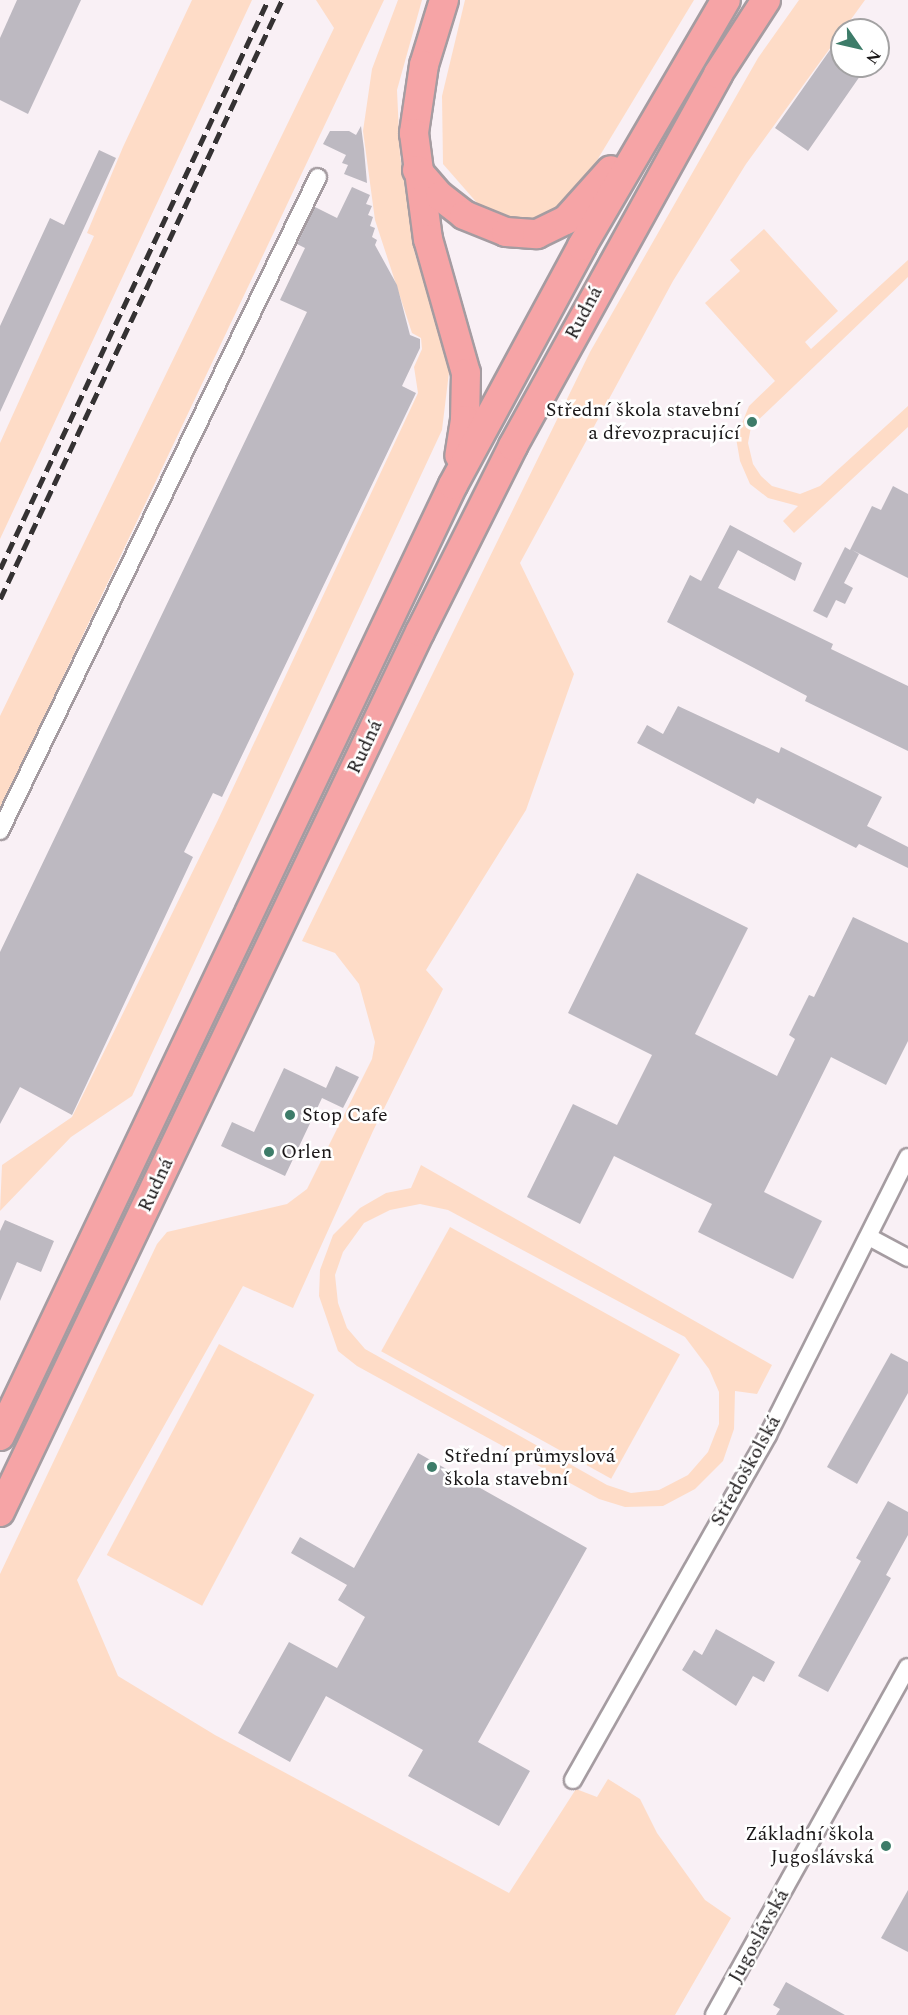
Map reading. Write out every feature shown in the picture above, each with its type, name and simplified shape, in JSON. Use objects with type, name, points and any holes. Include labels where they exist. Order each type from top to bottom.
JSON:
[{"type":"highway","points":[[444,0],[431,39],[415,112],[417,170],[428,239],[466,373],[465,420],[453,484]]},
{"type":"highway","name":"Rudná","points":[[0,1436],[453,484],[650,126],[726,0]]},
{"type":"highway","name":"Rudná","points":[[0,1512],[420,632],[513,446],[717,74],[766,0]]},
{"type":"highway","points":[[417,170],[440,196],[464,214],[506,232],[537,234],[554,228],[575,211],[650,126]]},
{"type":"street","points":[[0,831],[318,177]]},
{"type":"street","name":"Středoškolská","points":[[573,1780],[768,1435],[908,1157]]},
{"type":"street","points":[[869,1237],[908,1258]]},
{"type":"street","name":"Jugoslávská","points":[[714,2015],[908,1667]]},
{"type":"shaded area","points":[[192,0],[252,0],[0,539],[0,443],[94,236],[87,233],[123,147]]},
{"type":"shaded area","points":[[316,0],[384,0],[0,810],[0,716],[334,28]]},
{"type":"shaded area","points":[[398,0],[422,0],[397,90],[400,155],[415,254],[450,364],[442,430],[132,1096],[71,1137],[0,1211],[2,1165],[72,1117],[218,820],[418,393],[414,367],[422,349],[421,338],[412,333],[375,220],[363,131],[372,69]]},
{"type":"shaded area","points":[[465,0],[694,0],[573,200],[525,222],[478,204],[443,164],[442,96]]},
{"type":"shaded area","points":[[799,0],[865,0],[852,18],[830,18],[830,48],[746,164],[673,281],[520,563],[574,674],[526,810],[426,970],[443,989],[373,1131],[293,1308],[243,1286],[77,1580],[118,1676],[215,1735],[509,1893],[576,1789],[597,1797],[608,1779],[640,1799],[657,1833],[705,1900],[731,1918],[675,2015],[0,2015],[0,1574],[157,1244],[167,1232],[287,1204],[307,1189],[372,1059],[375,1042],[359,984],[335,953],[302,941],[590,352],[758,58]]},
{"type":"shaded area","points":[[764,229],[838,311],[805,342],[811,349],[908,260],[908,277],[751,427],[748,443],[753,464],[761,476],[772,486],[800,494],[820,486],[908,406],[908,427],[794,533],[783,521],[798,506],[768,498],[750,484],[740,461],[736,438],[749,406],[775,381],[705,303],[740,271],[730,260]]},
{"type":"shaded area","points":[[421,1165],[772,1365],[757,1394],[735,1391],[734,1429],[723,1461],[695,1489],[663,1506],[625,1507],[599,1499],[357,1366],[338,1351],[319,1296],[320,1270],[333,1235],[360,1208],[386,1193],[411,1188]],"holes":[[[420,1204],[448,1210],[685,1337],[709,1369],[719,1392],[719,1424],[708,1452],[688,1475],[659,1490],[631,1493],[607,1485],[365,1349],[347,1328],[338,1303],[335,1275],[343,1252],[364,1223],[390,1210]]]},
{"type":"shaded area","points":[[450,1227],[680,1355],[611,1479],[381,1351]]},
{"type":"shaded area","points":[[219,1344],[314,1395],[202,1606],[107,1555]]},
{"type":"building","points":[[17,0],[81,0],[28,114],[0,100],[0,38]]},
{"type":"building","points":[[830,50],[830,78],[859,78],[808,151],[775,128]]},
{"type":"building","points":[[361,126],[367,183],[344,174],[348,165],[342,163],[346,155],[323,144],[330,131],[349,131],[356,135]]},
{"type":"building","points":[[99,150],[116,158],[0,412],[0,326],[50,218],[64,225]]},
{"type":"building","points":[[352,187],[370,195],[366,204],[372,206],[368,215],[373,217],[370,226],[375,228],[372,237],[377,240],[375,245],[397,285],[410,335],[420,339],[420,348],[402,386],[416,393],[222,797],[213,793],[184,852],[193,857],[72,1115],[20,1087],[0,1124],[0,952],[307,312],[280,300],[305,248],[297,244],[315,207],[337,218]]},
{"type":"building","points":[[893,486],[908,494],[908,578],[852,550],[859,554],[844,583],[853,588],[845,604],[836,600],[827,618],[813,611],[845,547],[850,550],[872,506],[881,510]]},
{"type":"building","points":[[730,525],[802,563],[795,581],[738,550],[718,588],[833,644],[831,649],[908,686],[908,751],[805,701],[807,696],[667,622],[690,575],[701,581]]},
{"type":"building","points":[[678,706],[779,753],[781,747],[882,797],[867,826],[908,847],[908,868],[859,844],[856,848],[757,798],[754,804],[637,743],[647,725],[663,734]]},
{"type":"building","points":[[637,873],[748,928],[695,1034],[777,1076],[795,1039],[789,1035],[809,995],[814,997],[853,917],[908,943],[908,1041],[886,1085],[831,1057],[764,1192],[822,1221],[793,1279],[698,1232],[712,1204],[614,1156],[580,1224],[527,1197],[573,1104],[617,1125],[652,1055],[568,1013]]},
{"type":"building","points":[[336,1066],[359,1077],[343,1108],[322,1098],[285,1176],[221,1146],[232,1122],[254,1132],[284,1068],[326,1088]]},
{"type":"building","points":[[5,1220],[54,1241],[41,1272],[17,1262],[0,1301],[0,1231]]},
{"type":"building","points":[[891,1353],[908,1362],[908,1393],[857,1484],[827,1467]]},
{"type":"building","points":[[418,1453],[587,1548],[478,1742],[530,1771],[499,1826],[408,1776],[423,1750],[326,1696],[290,1762],[238,1733],[289,1642],[337,1668],[365,1617],[338,1600],[347,1585],[291,1553],[300,1537],[354,1568]]},
{"type":"building","points":[[888,1501],[908,1512],[908,1535],[886,1575],[891,1578],[828,1692],[798,1676],[861,1561],[856,1558]]},
{"type":"building","points":[[716,1629],[775,1662],[764,1682],[753,1676],[736,1706],[682,1670],[694,1650],[702,1655]]},
{"type":"building","points":[[908,1890],[908,1952],[881,1938]]},
{"type":"building","points":[[786,1982],[845,2015],[776,2015],[780,2009],[773,2005]]},
{"type":"railway","points":[[0,569],[268,0]]},
{"type":"railway","points":[[0,599],[282,0]]},
{"type":"place","name":"Střední škola stavební a dřevozpracující","points":[[752,422]]},
{"type":"place","name":"Stop Cafe","points":[[290,1115]]},
{"type":"place","name":"Orlen","points":[[269,1152]]},
{"type":"place","name":"Střední průmyslová škola stavební","points":[[432,1467]]},
{"type":"place","name":"Základní škola Jugoslávská","points":[[886,1846]]}]
